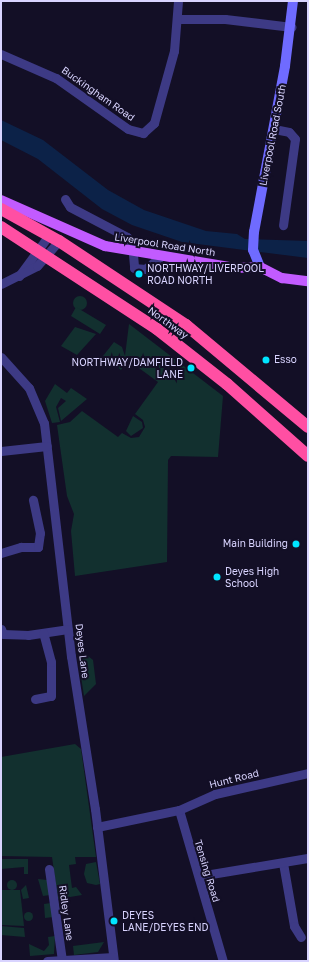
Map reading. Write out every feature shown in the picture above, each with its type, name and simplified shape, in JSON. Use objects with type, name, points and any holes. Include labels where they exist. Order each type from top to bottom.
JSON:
[{"type":"highway","name":"Northway","points":[[1,210],[16,217],[48,245],[227,384],[308,456]]},
{"type":"highway","name":"Northway","points":[[1,227],[48,245],[193,330],[308,427]]},
{"type":"main road","name":"Liverpool Road South","points":[[260,267],[253,250],[254,232],[292,27],[293,1]]},
{"type":"main road","name":"Liverpool Road North","points":[[1,200],[94,242],[158,258],[236,268],[260,267],[282,278],[308,281]]},
{"type":"street","name":"Buckingham Road","points":[[1,54],[56,78],[128,129],[143,132],[154,123],[162,95],[174,50],[178,19],[178,1]]},
{"type":"street","points":[[178,19],[225,19],[292,27]]},
{"type":"street","points":[[274,129],[289,132],[295,139],[283,225]]},
{"type":"street","points":[[65,199],[70,207],[127,237],[132,252],[132,263],[136,270],[145,269],[158,258]]},
{"type":"street","points":[[1,284],[17,278],[48,245]]},
{"type":"street","name":"Deyes Lane","points":[[1,357],[38,403],[47,446],[68,630],[98,827],[113,959]]},
{"type":"street","points":[[1,451],[47,446]]},
{"type":"street","points":[[1,553],[38,547],[40,533],[33,500]]},
{"type":"street","points":[[1,629],[3,634],[43,633],[68,630]]},
{"type":"street","points":[[35,699],[51,696],[51,662],[43,633]]},
{"type":"street","name":"Hunt Road","points":[[98,827],[179,810],[215,794],[308,773]]},
{"type":"street","name":"Tensing Road","points":[[179,810],[188,847],[199,876],[223,961]]},
{"type":"street","points":[[199,876],[308,858]]},
{"type":"street","points":[[283,863],[294,926],[301,937]]},
{"type":"street","name":"Ridley Lane","points":[[49,869],[64,961]]},
{"type":"street","points":[[47,961],[113,959]]},
{"type":"green space","points":[[80,296],[85,298],[87,303],[85,308],[80,310],[75,308],[73,303],[75,298]]},
{"type":"green space","points":[[76,307],[106,325],[100,334],[71,316]]},
{"type":"green space","points":[[129,324],[223,396],[218,457],[171,456],[168,460],[167,562],[75,576],[71,531],[74,514],[67,496],[57,425],[70,422],[82,411],[118,437],[122,433],[131,438],[139,437],[145,427],[143,420],[135,414],[158,382],[128,360],[121,370],[103,356],[114,342],[122,347],[125,356]]},
{"type":"green space","points":[[75,327],[96,334],[77,355],[61,346]]},
{"type":"green space","points":[[55,384],[67,393],[71,388],[87,399],[61,421],[58,408],[66,401],[61,398],[56,407],[60,422],[52,423],[45,401]]},
{"type":"green space","points":[[133,416],[142,422],[143,428],[131,436],[126,431]]},
{"type":"green space","points":[[88,656],[93,660],[96,684],[84,696],[78,657]]},
{"type":"green space","points":[[75,744],[81,749],[96,857],[75,857],[76,864],[69,865],[72,888],[76,887],[82,895],[58,899],[52,857],[1,856],[1,757]]},
{"type":"green space","points":[[1,859],[28,859],[28,874],[24,874],[24,867],[1,869]]},
{"type":"green space","points":[[96,862],[100,884],[96,885],[87,883],[84,874],[86,864]]},
{"type":"green space","points":[[38,879],[47,880],[50,895],[43,896]]},
{"type":"green space","points":[[10,880],[14,880],[16,881],[16,889],[10,890],[7,887],[7,883]]},
{"type":"green space","points":[[26,885],[29,898],[23,899],[21,890]]},
{"type":"green space","points":[[1,890],[20,890],[24,926],[1,925]]},
{"type":"green space","points":[[51,903],[53,917],[45,918],[44,904]]},
{"type":"green space","points":[[26,912],[30,912],[32,916],[30,920],[26,920],[24,918],[24,914]]},
{"type":"green space","points":[[1,926],[24,928],[25,937],[1,935]]},
{"type":"green space","points":[[55,936],[54,954],[30,956],[29,944],[44,951],[49,945],[48,937]]},
{"type":"green space","points":[[104,942],[98,952],[74,955],[73,946]]},
{"type":"water","points":[[1,120],[43,140],[108,190],[144,210],[206,231],[237,234],[245,239],[308,241],[308,258],[182,242],[132,225],[102,209],[38,159],[1,140]]},
{"type":"place","name":"NORTHWAY/LIVERPOOL ROAD NORTH","points":[[139,274]]},
{"type":"place","name":"Esso","points":[[266,360]]},
{"type":"place","name":"NORTHWAY/DAMFIELD LANE","points":[[191,368]]},
{"type":"place","name":"Main Building","points":[[296,544]]},
{"type":"place","name":"Deyes High School","points":[[217,577]]},
{"type":"place","name":"DEYES LANE/DEYES END","points":[[114,921]]}]
